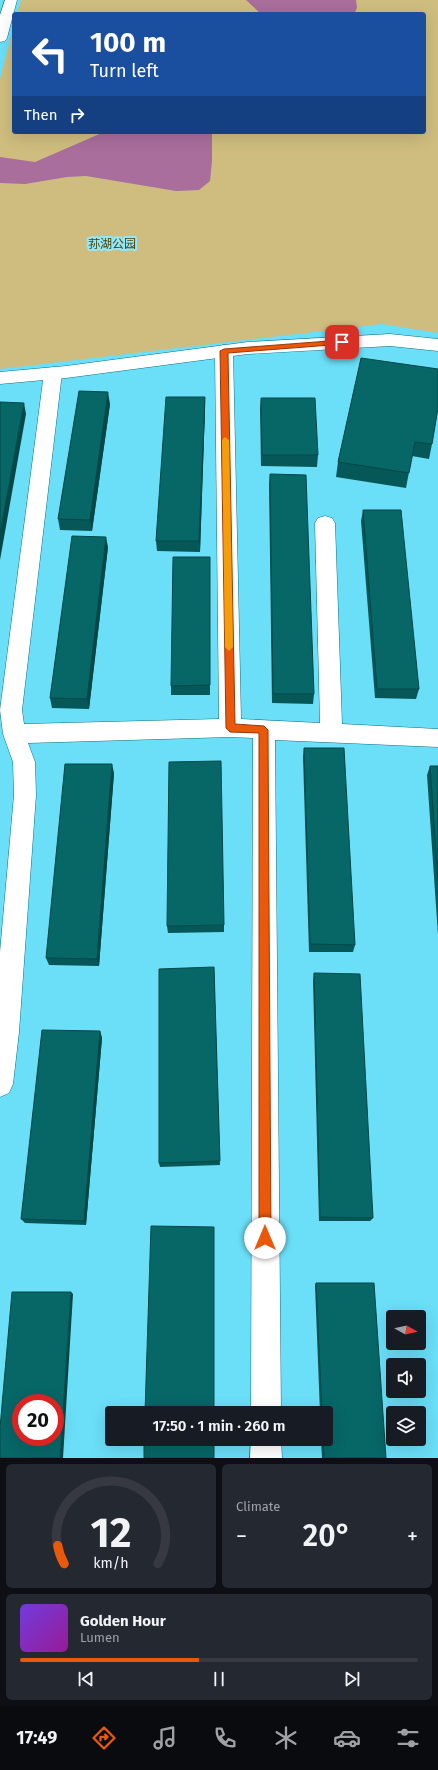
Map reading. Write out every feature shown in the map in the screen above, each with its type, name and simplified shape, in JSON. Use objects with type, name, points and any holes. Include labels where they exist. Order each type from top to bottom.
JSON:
[{"type":"main road","points":[[0,38],[10,0]]},
{"type":"main road","points":[[0,378],[53,373],[248,348],[390,340],[438,345]]},
{"type":"main road","points":[[224,351],[230,728]]},
{"type":"main road","points":[[0,1084],[5,984],[25,795],[24,762],[14,734],[11,710],[53,373]]},
{"type":"main road","points":[[326,523],[331,732]]},
{"type":"main road","points":[[14,734],[230,728],[438,738]]},
{"type":"main road","points":[[264,730],[266,1406]]},
{"type":"main road","points":[[266,1446],[266,1458]]},
{"type":"green space","name":"荪湖公园","points":[[21,0],[438,0],[438,333],[382,324],[0,369],[0,79],[12,33],[12,134],[426,134],[426,12],[18,12]]},
{"type":"shaded area","points":[[246,0],[356,0],[357,8],[355,12],[259,12]]},
{"type":"shaded area","points":[[99,134],[212,134],[210,181],[199,190],[176,191],[86,176],[67,177],[25,184],[0,183],[0,157],[35,162]]},
{"type":"building","points":[[361,358],[438,369],[438,408],[432,444],[415,442],[409,473],[338,462]]},
{"type":"building","points":[[79,391],[108,392],[90,520],[58,519]]},
{"type":"building","points":[[166,397],[205,397],[199,541],[156,541]]},
{"type":"building","points":[[261,398],[315,398],[318,455],[262,455]]},
{"type":"building","points":[[0,402],[24,403],[0,534]]},
{"type":"building","points":[[270,474],[306,475],[314,694],[273,694]]},
{"type":"building","points":[[363,510],[401,510],[419,689],[377,689]]},
{"type":"building","points":[[72,536],[106,537],[87,699],[50,698]]},
{"type":"building","points":[[173,557],[210,557],[210,685],[171,686]]},
{"type":"building","points":[[304,748],[344,748],[355,945],[310,944]]},
{"type":"building","points":[[221,761],[224,925],[167,926],[169,762]]},
{"type":"building","points":[[65,764],[112,764],[97,959],[46,958]]},
{"type":"building","points":[[430,766],[438,766],[438,881]]},
{"type":"building","points":[[214,967],[220,1161],[159,1163],[159,969]]},
{"type":"building","points":[[314,973],[360,974],[373,1218],[320,1217]]},
{"type":"building","points":[[42,1030],[100,1031],[84,1221],[21,1219]]},
{"type":"building","points":[[151,1226],[214,1227],[214,1406],[145,1406]]},
{"type":"building","points":[[316,1283],[374,1283],[386,1458],[324,1458],[323,1446],[333,1446],[333,1406],[322,1406]]},
{"type":"building","points":[[12,1292],[71,1292],[64,1398],[64,1394],[12,1394],[12,1446],[61,1446],[60,1458],[0,1458],[0,1428]]},
{"type":"building","points":[[144,1446],[214,1446],[214,1458],[144,1458]]},
{"type":"slow traffic","points":[[225,440],[229,647]]},
{"type":"route","points":[[265,1238],[264,730],[230,728],[224,351],[342,342]]}]
